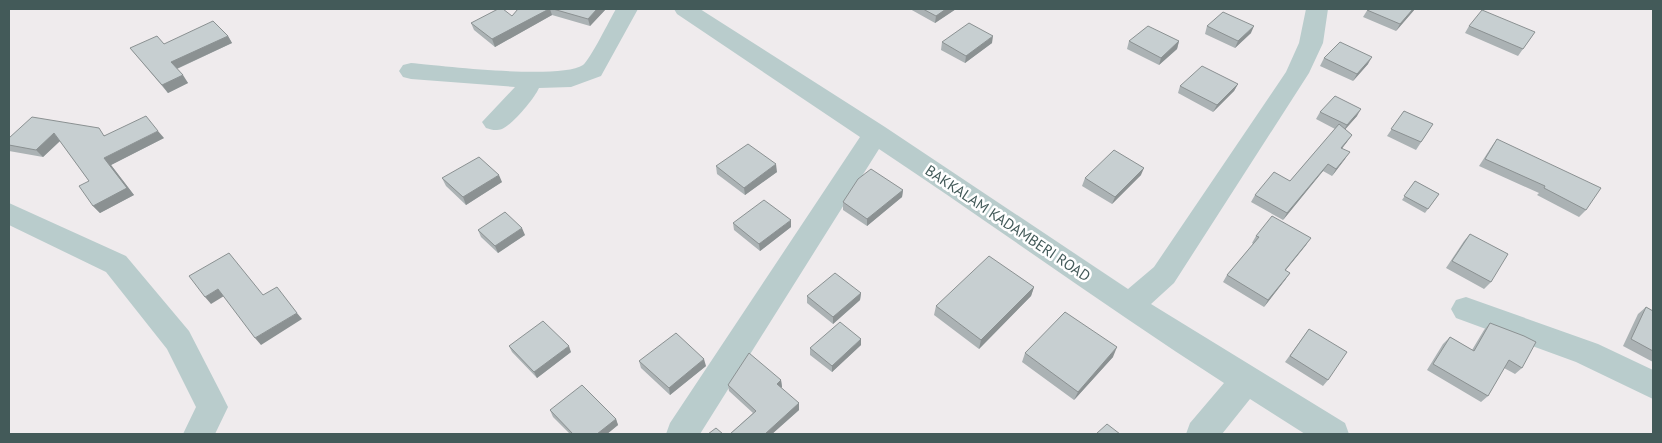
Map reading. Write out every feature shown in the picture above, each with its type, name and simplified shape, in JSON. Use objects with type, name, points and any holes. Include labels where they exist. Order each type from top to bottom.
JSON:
[{"type":"street","points":[[411,71],[530,80],[572,79],[593,70],[627,9]]},
{"type":"street","name":"BAKKALAM KADAMBERI ROAD","points":[[685,9],[876,133],[1015,226],[1129,306],[1333,434]]},
{"type":"street","points":[[1129,306],[1164,275],[1297,73],[1311,43],[1317,9]]},
{"type":"street","points":[[495,122],[524,94],[530,80]]},
{"type":"street","points":[[682,434],[876,133]]},
{"type":"street","points":[[9,213],[116,264],[178,340],[212,407],[199,434]]},
{"type":"street","points":[[1466,309],[1587,353],[1653,385]]},
{"type":"street","points":[[1202,434],[1246,380]]},
{"type":"building","points":[[498,9],[503,9],[512,16],[518,9],[549,9],[492,39],[471,23]]},
{"type":"building","points":[[553,9],[597,9],[588,19]]},
{"type":"building","points":[[923,9],[946,9],[936,16]]},
{"type":"building","points":[[1368,9],[1413,9],[1400,24]]},
{"type":"building","points":[[1482,10],[1535,32],[1523,49],[1469,26]]},
{"type":"building","points":[[1223,12],[1254,26],[1238,41],[1207,26]]},
{"type":"building","points":[[213,21],[228,36],[171,62],[183,75],[162,85],[130,48],[157,36],[164,44]]},
{"type":"building","points":[[969,23],[993,36],[966,56],[942,42]]},
{"type":"building","points":[[1148,26],[1179,41],[1161,58],[1129,41]]},
{"type":"building","points":[[1340,42],[1372,57],[1357,74],[1324,58]]},
{"type":"building","points":[[1202,66],[1238,84],[1217,105],[1180,86]]},
{"type":"building","points":[[1335,96],[1361,109],[1347,125],[1320,112]]},
{"type":"building","points":[[1404,111],[1433,124],[1421,142],[1391,129]]},
{"type":"building","points":[[146,116],[158,131],[104,158],[127,188],[93,206],[79,186],[89,181],[54,133],[36,150],[9,145],[9,138],[32,117],[99,128],[104,136]]},
{"type":"building","points":[[1339,124],[1352,135],[1341,148],[1350,152],[1336,169],[1328,164],[1287,213],[1255,195],[1274,172],[1290,181]]},
{"type":"building","points":[[1497,139],[1601,188],[1586,210],[1544,188],[1545,186],[1485,159]]},
{"type":"building","points":[[748,144],[776,164],[744,188],[716,166]]},
{"type":"building","points":[[1114,150],[1144,168],[1115,197],[1085,178]]},
{"type":"building","points":[[479,157],[499,175],[463,197],[442,178]]},
{"type":"building","points":[[871,169],[903,190],[867,219],[843,202],[858,179]]},
{"type":"building","points":[[1415,181],[1439,194],[1428,209],[1404,196]]},
{"type":"building","points":[[764,200],[791,220],[759,244],[733,223]]},
{"type":"building","points":[[505,212],[522,228],[495,246],[478,230]]},
{"type":"building","points":[[1272,216],[1311,238],[1285,270],[1290,273],[1268,300],[1227,275],[1259,237],[1256,236]]},
{"type":"building","points":[[1470,234],[1508,254],[1491,282],[1452,261]]},
{"type":"building","points":[[229,253],[263,295],[277,287],[297,313],[255,338],[218,289],[205,297],[189,276]]},
{"type":"building","points":[[989,256],[1034,287],[981,340],[936,306]]},
{"type":"building","points":[[835,273],[861,293],[833,317],[807,296]]},
{"type":"building","points":[[1646,307],[1653,311],[1653,351],[1631,339]]},
{"type":"building","points":[[1065,312],[1117,347],[1078,392],[1025,353]]},
{"type":"building","points":[[543,321],[569,346],[534,372],[509,346]]},
{"type":"building","points":[[840,322],[861,339],[832,366],[810,348]]},
{"type":"building","points":[[1490,323],[1536,342],[1522,368],[1509,360],[1488,396],[1433,364],[1450,337],[1474,351]]},
{"type":"building","points":[[1309,329],[1347,352],[1328,380],[1290,356]]},
{"type":"building","points":[[676,333],[704,359],[669,388],[639,361]]},
{"type":"building","points":[[749,353],[781,380],[777,384],[799,403],[765,434],[730,434],[756,411],[728,385]]},
{"type":"building","points":[[582,385],[616,419],[597,434],[573,434],[550,410]]},
{"type":"building","points":[[1107,424],[1120,434],[1096,434]]},
{"type":"building","points":[[716,428],[723,434],[708,434]]}]
